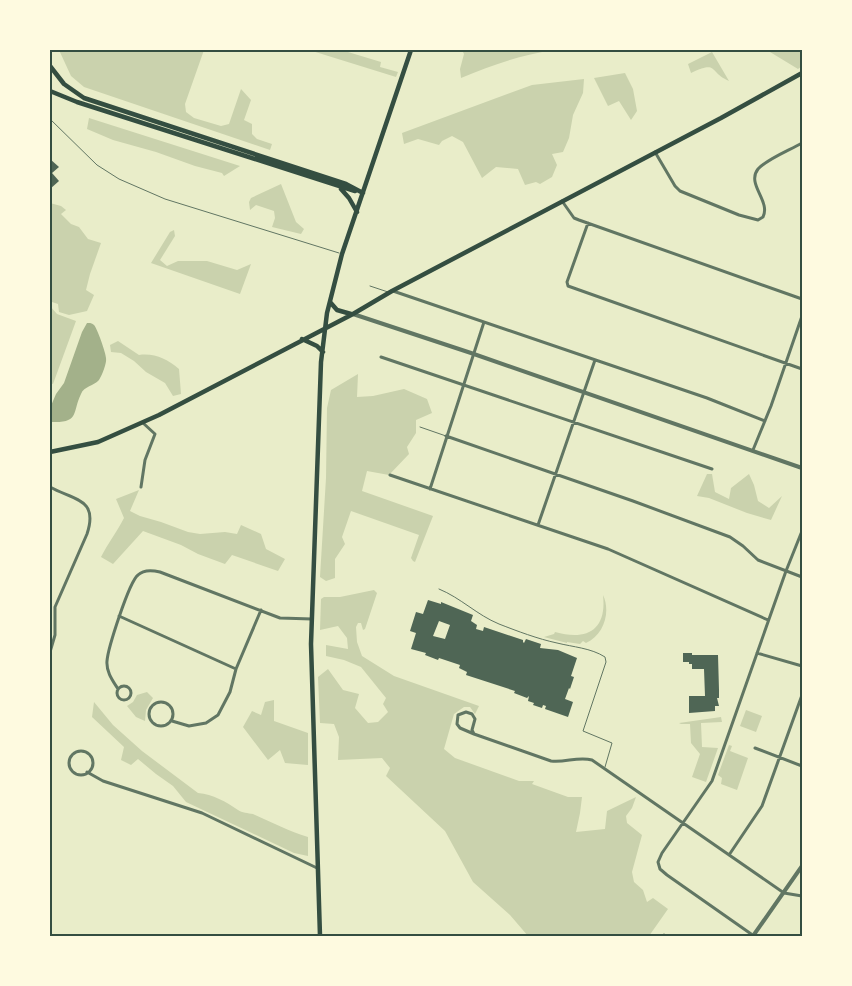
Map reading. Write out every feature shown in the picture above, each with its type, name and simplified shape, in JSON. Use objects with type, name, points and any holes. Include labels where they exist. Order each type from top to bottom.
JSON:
[{"type":"main road","points":[[320,936],[312,708],[312,619],[323,352],[330,302],[342,254],[410,50]]},
{"type":"main road","points":[[50,66],[64,84],[84,98],[346,184],[363,193]]},
{"type":"main road","points":[[50,452],[98,442],[143,423],[352,314],[802,73]]},
{"type":"main road","points":[[50,91],[77,102],[340,188],[363,193]]},
{"type":"main road","points":[[340,188],[349,198],[357,212]]},
{"type":"main road","points":[[330,302],[337,310],[352,314]]},
{"type":"main road","points":[[302,339],[317,346],[323,352]]},
{"type":"street","points":[[655,152],[675,186],[680,191],[739,215],[758,220],[763,217],[766,209],[755,182],[757,171],[764,164],[802,143]]},
{"type":"street","points":[[562,201],[574,218],[802,299]]},
{"type":"street","points":[[588,223],[567,283],[568,286],[802,369]]},
{"type":"street","points":[[390,292],[707,398],[765,420]]},
{"type":"street","points":[[352,314],[475,354],[802,468]]},
{"type":"street","points":[[753,450],[802,316]]},
{"type":"street","points":[[430,489],[484,322]]},
{"type":"street","points":[[381,358],[712,470]]},
{"type":"street","points":[[538,525],[595,360]]},
{"type":"street","points":[[141,487],[146,460],[155,434],[143,423]]},
{"type":"street","points":[[446,436],[730,537],[741,544],[758,560],[802,577]]},
{"type":"street","points":[[390,475],[608,549],[768,620]]},
{"type":"street","points":[[50,487],[84,502],[91,515],[87,534],[55,607],[55,635],[50,652]]},
{"type":"street","points":[[802,531],[768,620],[710,785],[662,853],[658,864],[667,876],[754,936],[802,866]]},
{"type":"street","points":[[118,690],[122,686],[129,688],[130,698],[121,700],[117,694],[118,690],[108,673],[106,662],[119,616],[134,580],[140,573],[149,570],[160,572],[283,618],[312,619]]},
{"type":"street","points":[[172,721],[189,726],[206,723],[218,715],[230,692],[236,669],[260,610]]},
{"type":"street","points":[[119,616],[236,669]]},
{"type":"street","points":[[757,653],[802,666]]},
{"type":"street","points":[[729,854],[758,814],[802,695]]},
{"type":"street","points":[[160,701],[168,703],[174,713],[172,721],[161,726],[154,724],[149,717],[152,705],[160,701]]},
{"type":"street","points":[[474,734],[472,730],[474,716],[469,712],[460,713],[456,721],[458,726],[474,734],[551,760],[588,758],[784,893],[802,896]]},
{"type":"street","points":[[755,748],[802,766]]},
{"type":"street","points":[[87,772],[92,766],[91,758],[86,752],[76,752],[69,761],[70,768],[79,774],[87,772],[103,781],[202,813],[317,868]]},
{"type":"lane","points":[[50,118],[96,164],[119,179],[183,205],[342,254]]},
{"type":"lane","points":[[370,286],[390,292]]},
{"type":"lane","points":[[420,428],[446,436]]},
{"type":"lane","points":[[439,589],[499,624],[554,643],[582,648],[605,657],[606,661],[583,731],[612,743],[605,768]]},
{"type":"shaded area","points":[[59,50],[204,50],[185,104],[186,112],[194,118],[221,126],[229,124],[241,89],[251,100],[244,120],[252,124],[252,134],[257,139],[272,144],[270,150],[84,87],[71,76]]},
{"type":"shaded area","points":[[309,50],[347,50],[348,52],[381,62],[380,67],[398,72],[396,77]]},
{"type":"shaded area","points":[[462,50],[554,50],[507,61],[461,78],[460,69],[464,54]]},
{"type":"shaded area","points":[[760,50],[802,50],[802,66],[798,69],[770,52]]},
{"type":"shaded area","points":[[712,52],[729,81],[722,78],[710,67],[691,73],[688,64]]},
{"type":"shaded area","points":[[625,73],[633,89],[637,111],[631,120],[619,101],[608,106],[594,78]]},
{"type":"shaded area","points":[[584,79],[583,93],[573,115],[569,138],[563,152],[552,154],[557,165],[552,177],[540,184],[536,182],[525,185],[518,169],[496,167],[482,178],[463,142],[452,136],[442,141],[439,145],[418,139],[404,144],[402,133],[532,85]]},
{"type":"shaded area","points":[[89,118],[240,166],[224,176],[222,173],[113,140],[87,129]]},
{"type":"shaded area","points":[[281,184],[296,222],[304,229],[301,234],[272,227],[275,218],[274,211],[256,205],[250,210],[249,202],[251,198]]},
{"type":"shaded area","points":[[50,203],[61,206],[66,210],[61,214],[71,224],[79,227],[88,239],[101,243],[86,290],[94,295],[87,311],[69,315],[59,312],[58,304],[50,303]]},
{"type":"shaded area","points":[[174,230],[175,236],[160,260],[167,266],[178,261],[207,261],[237,270],[251,264],[240,294],[151,263],[170,232]]},
{"type":"shaded area","points":[[50,306],[57,314],[76,321],[53,384],[50,383]]},
{"type":"shaded area","points":[[87,323],[94,325],[105,351],[106,363],[104,369],[95,384],[82,391],[74,415],[67,421],[52,422],[50,421],[50,408],[56,394],[64,383]]},
{"type":"shaded area","points":[[118,341],[139,355],[160,357],[179,369],[181,394],[173,396],[165,383],[146,372],[134,361],[121,353],[111,352],[110,345]]},
{"type":"shaded area","points":[[358,374],[357,397],[373,396],[404,389],[427,399],[432,413],[416,420],[416,433],[407,447],[409,454],[389,475],[367,471],[362,491],[433,516],[415,562],[411,558],[419,535],[351,511],[342,537],[345,544],[335,559],[335,578],[326,581],[320,577],[326,478],[327,408],[331,390]]},
{"type":"shaded area","points":[[707,474],[712,474],[715,492],[729,499],[731,488],[749,474],[758,501],[769,508],[782,496],[771,520],[709,498],[697,496]]},
{"type":"shaded area","points":[[139,490],[130,511],[140,516],[188,532],[200,534],[225,532],[237,534],[241,525],[261,534],[266,549],[285,559],[278,571],[232,555],[225,564],[143,531],[113,564],[101,557],[124,518],[116,499]]},
{"type":"shaded area","points":[[374,590],[377,593],[365,629],[363,630],[361,623],[358,623],[356,627],[357,642],[362,656],[394,676],[479,706],[475,714],[470,707],[464,707],[454,714],[444,749],[455,758],[519,781],[534,781],[532,784],[568,797],[582,797],[576,832],[605,829],[607,811],[636,797],[632,808],[626,816],[627,823],[642,835],[632,872],[634,882],[643,890],[647,902],[653,898],[668,909],[649,936],[528,936],[510,915],[473,882],[445,831],[386,776],[390,768],[382,758],[338,760],[339,737],[334,724],[320,723],[318,677],[328,669],[343,690],[359,694],[355,708],[368,723],[378,722],[388,712],[383,704],[386,698],[361,667],[344,660],[326,656],[326,645],[348,649],[347,638],[338,626],[320,630],[321,599]]},
{"type":"shaded area","points":[[603,595],[606,616],[601,629],[592,639],[586,643],[583,641],[580,644],[544,637],[555,632],[577,635],[593,630],[602,617]]},
{"type":"shaded area","points":[[147,692],[153,698],[146,710],[145,721],[136,717],[127,706],[133,702],[137,695]]},
{"type":"shaded area","points":[[274,700],[274,721],[308,733],[308,765],[285,763],[280,750],[268,760],[243,727],[252,711],[261,715],[265,702]]},
{"type":"shaded area","points":[[94,702],[113,725],[142,751],[198,793],[224,801],[241,812],[253,814],[308,837],[308,856],[294,853],[186,802],[173,786],[138,759],[131,765],[121,760],[124,747],[92,717]]},
{"type":"shaded area","points":[[746,710],[762,716],[756,732],[740,726]]},
{"type":"shaded area","points":[[721,717],[722,722],[701,723],[702,747],[718,748],[706,782],[692,777],[700,754],[691,743],[690,724],[679,723]]},
{"type":"shaded area","points":[[729,745],[732,746],[730,751],[748,758],[737,790],[721,784],[722,778],[718,775]]},
{"type":"building","points":[[50,159],[59,167],[52,173],[59,181],[50,189]]},
{"type":"building","points":[[428,600],[441,604],[441,602],[473,615],[471,621],[477,625],[476,629],[483,631],[484,627],[523,640],[524,643],[526,639],[541,644],[540,648],[558,650],[577,658],[571,676],[574,677],[565,699],[573,702],[568,717],[545,709],[546,706],[543,705],[542,708],[533,705],[534,703],[528,701],[529,696],[527,698],[514,693],[515,691],[466,675],[467,672],[459,668],[460,665],[439,658],[438,660],[425,655],[426,653],[411,649],[416,633],[410,631],[416,612],[423,614]],"holes":[[[439,621],[450,625],[445,639],[433,636]]]},
{"type":"building","points":[[683,653],[718,655],[719,698],[717,698],[719,706],[715,706],[715,711],[689,713],[689,696],[705,696],[704,669],[692,669],[692,664],[683,662]]}]
